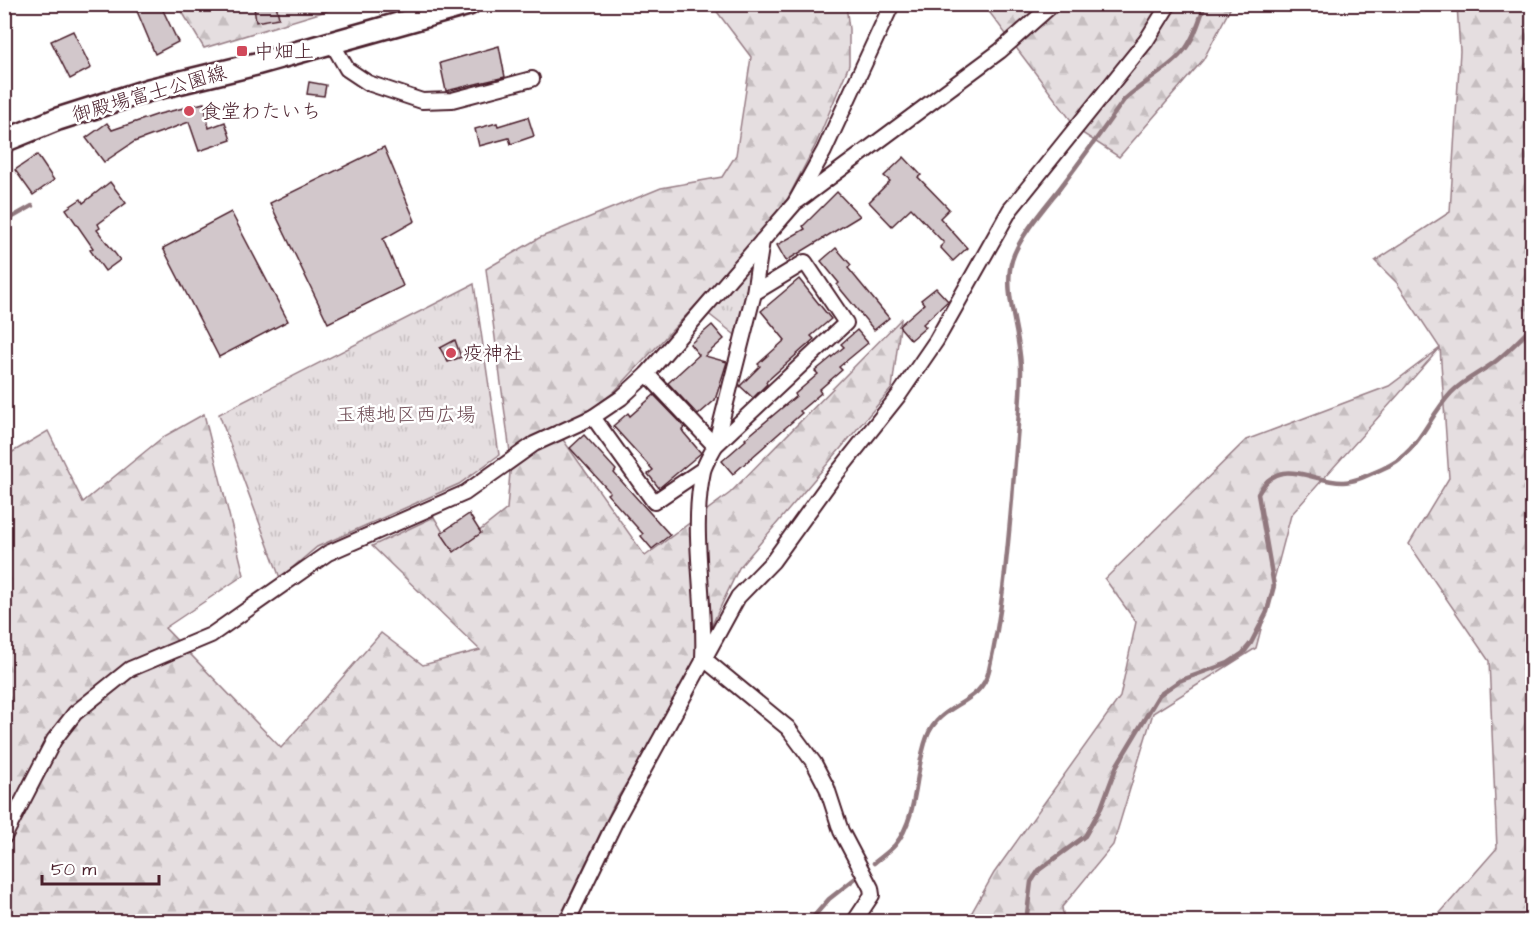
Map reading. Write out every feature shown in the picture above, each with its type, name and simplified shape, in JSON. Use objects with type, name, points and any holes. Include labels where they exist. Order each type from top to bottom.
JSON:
[{"type":"main road","name":"御殿場富士公園線","points":[[4,141],[58,119],[149,90],[256,64],[469,4]]},
{"type":"street","points":[[4,837],[54,740],[75,713],[130,669],[211,635],[328,553],[465,493],[534,444],[593,417],[621,398],[647,374],[795,203],[824,151],[892,4]]},
{"type":"street","points":[[795,203],[1000,51],[1053,4]]},
{"type":"street","points":[[567,921],[616,820],[738,597],[773,561],[830,482],[899,395],[936,341],[1010,210],[1146,41],[1169,4]]},
{"type":"street","points":[[332,43],[347,69],[368,83],[422,101],[452,99],[532,80]]},
{"type":"street","points":[[703,658],[704,632],[698,519],[703,469],[715,446],[754,293],[762,241]]},
{"type":"street","points":[[715,446],[846,323],[805,262],[754,293]]},
{"type":"street","points":[[647,374],[715,446]]},
{"type":"street","points":[[593,417],[654,502],[703,469]]},
{"type":"street","points":[[703,658],[788,728],[814,763],[827,788],[841,831],[871,888],[872,895],[854,921]]},
{"type":"green space","points":[[178,5],[346,5],[204,48]]},
{"type":"green space","points":[[712,5],[846,5],[849,65],[816,144],[777,219],[614,392],[559,434],[645,556],[730,493],[901,319],[892,388],[739,568],[673,707],[616,800],[558,921],[5,921],[4,457],[48,431],[83,502],[163,437],[204,414],[244,575],[165,628],[281,748],[381,633],[423,665],[480,650],[372,546],[434,517],[454,551],[507,509],[511,460],[486,269],[539,238],[661,188],[722,177],[736,155],[751,57]]},
{"type":"green space","points":[[984,5],[1232,5],[1203,60],[1119,157],[1079,131]]},
{"type":"green space","points":[[1457,5],[1532,5],[1532,921],[1433,921],[1497,848],[1489,661],[1409,544],[1449,478],[1440,348],[1397,283],[1375,261],[1450,212],[1460,51]]},
{"type":"green space","points":[[757,251],[739,338],[706,312]]},
{"type":"green space","name":"玉穂地区西広場","points":[[474,284],[499,455],[459,484],[317,547],[280,578],[219,414]]},
{"type":"green space","points":[[1440,348],[1291,515],[1256,648],[1153,713],[1113,845],[1062,907],[1064,921],[967,921],[994,873],[1120,697],[1136,622],[1105,579],[1246,440],[1389,386]]},
{"type":"building","points":[[134,4],[160,4],[178,42],[155,54]]},
{"type":"building","points":[[276,4],[279,18],[256,22],[254,7]]},
{"type":"building","points":[[73,31],[91,68],[70,79],[51,41]]},
{"type":"building","points":[[499,46],[505,77],[446,91],[440,63]]},
{"type":"building","points":[[309,82],[326,85],[324,96],[307,94]]},
{"type":"building","points":[[204,103],[209,128],[225,122],[231,140],[199,151],[189,122],[134,142],[104,162],[86,138],[107,123],[112,130],[159,114]]},
{"type":"building","points":[[528,117],[534,136],[511,144],[509,138],[479,146],[475,129],[497,123],[498,126]]},
{"type":"building","points":[[384,147],[415,221],[383,239],[403,286],[328,323],[270,203]]},
{"type":"building","points":[[37,155],[54,180],[33,195],[15,170]]},
{"type":"building","points":[[904,157],[921,175],[918,177],[949,209],[940,218],[967,248],[953,261],[940,247],[944,243],[911,208],[892,226],[869,202],[890,181],[884,176]]},
{"type":"building","points":[[110,182],[126,203],[98,224],[100,228],[97,230],[120,260],[105,271],[90,250],[93,248],[66,209],[81,199],[83,203]]},
{"type":"building","points":[[837,192],[860,216],[786,261],[777,245],[805,229],[803,226]]},
{"type":"building","points":[[231,212],[288,321],[219,357],[163,248]]},
{"type":"building","points":[[836,248],[851,265],[848,268],[889,318],[874,330],[837,285],[839,283],[821,261]]},
{"type":"building","points":[[799,279],[831,319],[811,336],[814,339],[766,382],[767,384],[753,398],[740,386],[760,366],[758,364],[785,340],[761,311]]},
{"type":"building","points":[[936,288],[948,301],[923,324],[926,327],[911,340],[899,326],[924,304],[921,300]]},
{"type":"building","points":[[712,325],[724,339],[705,356],[727,362],[715,400],[698,415],[668,383],[699,355],[690,344]]},
{"type":"building","points":[[857,330],[868,343],[839,367],[842,370],[819,390],[821,393],[800,411],[802,413],[733,474],[722,461],[796,396],[795,394],[818,374],[815,371],[844,347],[841,344]]},
{"type":"building","name":"疫神社","points":[[455,340],[461,357],[448,362],[440,348]]},
{"type":"building","points":[[654,395],[685,427],[682,430],[701,453],[659,488],[648,474],[653,470],[613,426],[628,413],[630,416]]},
{"type":"building","points":[[584,435],[616,470],[614,473],[670,535],[652,549],[641,536],[643,534],[607,494],[610,492],[570,448]]},
{"type":"building","points":[[469,514],[481,533],[454,552],[441,533]]},
{"type":"waterway","points":[[874,863],[895,845],[903,833],[912,807],[923,750],[933,726],[941,717],[978,691],[985,682],[989,670],[1004,585],[1020,404],[1019,344],[1009,287],[1015,251],[1033,222],[1124,100],[1173,62],[1186,48],[1195,33],[1205,4]]},
{"type":"waterway","points":[[4,222],[32,206]]},
{"type":"waterway","points":[[1026,922],[1031,882],[1039,870],[1085,836],[1101,808],[1117,765],[1159,695],[1179,681],[1228,663],[1243,653],[1251,643],[1267,612],[1274,586],[1258,494],[1266,482],[1275,475],[1285,473],[1348,482],[1395,462],[1414,445],[1451,393],[1501,357],[1532,327]]},
{"type":"waterway","points":[[809,922],[829,899],[857,877]]},
{"type":"place","name":"中畑上","points":[[242,51]]},
{"type":"place","name":"食堂わたいち","points":[[189,111]]},
{"type":"place","name":"疫神社","points":[[451,353]]}]
